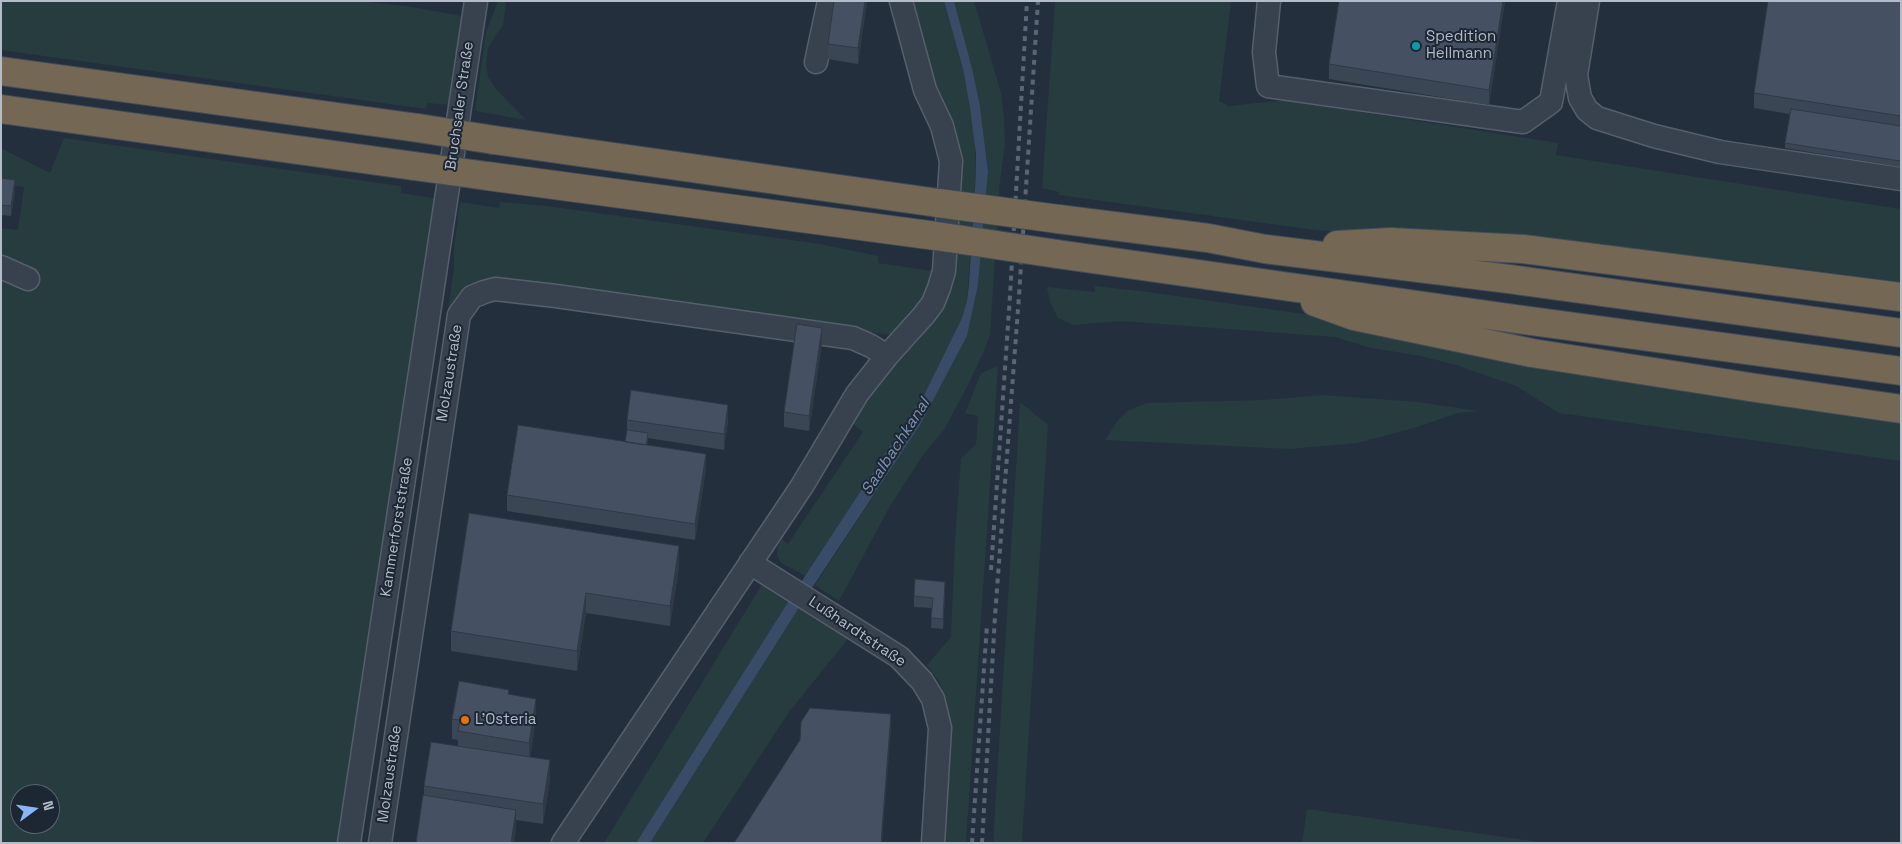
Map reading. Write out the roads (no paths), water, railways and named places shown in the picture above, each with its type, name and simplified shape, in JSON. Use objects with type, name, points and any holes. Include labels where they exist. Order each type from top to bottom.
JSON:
[{"type":"highway","points":[[1,71],[494,140],[940,221],[1057,254],[1901,371]]},
{"type":"highway","points":[[1,109],[487,176],[940,221],[1058,219],[1200,237],[1265,249],[1594,290],[1901,333]]},
{"type":"highway","points":[[1265,249],[1390,242],[1523,249],[1901,297]]},
{"type":"highway","points":[[1264,283],[1354,316],[1532,353],[1901,409]]},
{"type":"highway","points":[[1868,293],[1901,291]]},
{"type":"street","name":"Bruchsaler Straße","points":[[444,210],[476,1]]},
{"type":"street","points":[[816,62],[829,1]]},
{"type":"street","points":[[563,843],[802,486],[857,394],[933,303],[944,271],[940,221],[951,161],[942,126],[925,90],[901,1]]},
{"type":"street","points":[[1269,1],[1264,52],[1268,86],[1523,122],[1552,102],[1569,1]]},
{"type":"street","points":[[1588,1],[1576,75],[1580,98],[1587,110],[1597,118],[1654,136],[1720,152],[1901,179]]},
{"type":"street","name":"Kammerforststraße","points":[[349,843],[444,210]]},
{"type":"street","points":[[1,267],[28,279]]},
{"type":"street","name":"Molzaustraße","points":[[380,843],[459,315],[472,297],[495,289],[853,338],[887,356]]},
{"type":"street","name":"Lußhardtstraße","points":[[750,563],[899,658],[922,681],[933,699],[940,728],[933,843]]},
{"type":"water","name":"Saalbachkanal","points":[[944,1],[954,1],[972,68],[980,106],[988,172],[978,285],[967,336],[920,425],[800,606],[650,843],[636,843],[790,599],[925,393],[962,318],[969,284],[976,154],[963,69]]},
{"type":"railway","points":[[991,570],[1010,296],[1027,1]]},
{"type":"railway","points":[[982,843],[995,616],[1019,296],[1038,1]]},
{"type":"railway","points":[[972,843],[987,625]]},
{"type":"place","name":"Spedition Hellmann","points":[[1416,46]]},
{"type":"place","name":"L'Osteria","points":[[465,720]]}]
